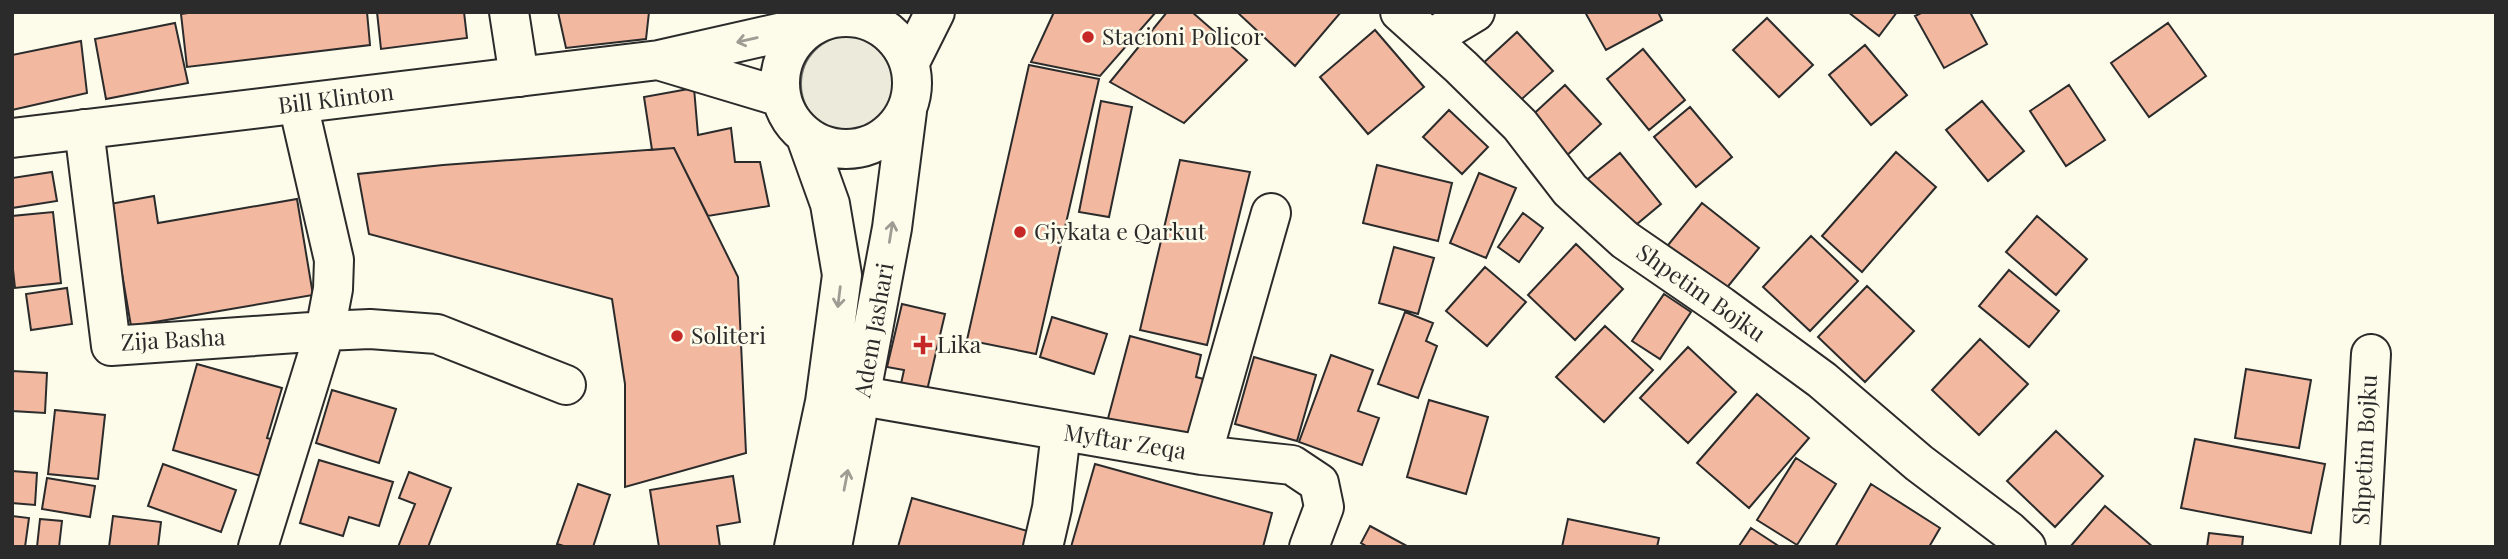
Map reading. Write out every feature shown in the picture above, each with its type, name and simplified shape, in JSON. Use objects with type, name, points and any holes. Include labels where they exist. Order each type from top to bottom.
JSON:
[{"type":"street","points":[[509,12],[519,77]]},
{"type":"street","points":[[910,62],[935,12]]},
{"type":"street","name":"Shpetim Bojku","points":[[1401,12],[1520,125],[1570,190],[1625,240],[1822,380],[1919,463],[2026,547]]},
{"type":"street","points":[[1430,39],[1475,12]]},
{"type":"street","points":[[854,17],[872,22],[889,32],[902,45],[910,62],[912,96],[907,111],[896,128],[881,140],[862,148],[843,150],[823,146],[806,137],[786,112],[781,97],[780,76],[785,56],[797,38],[831,18],[854,17]]},
{"type":"street","name":"Bill Klinton","points":[[12,138],[659,60],[831,18]]},
{"type":"street","name":"Bill Klinton","points":[[659,60],[781,97]]},
{"type":"street","points":[[258,547],[325,331],[333,289],[334,260],[298,104]]},
{"type":"street","name":"Adem Jashari","points":[[832,547],[892,228],[907,111]]},
{"type":"street","name":"Zija Basha","points":[[85,129],[111,346],[370,329],[437,334],[566,385]]},
{"type":"street","name":"Adem Jashari","points":[[794,547],[825,402],[842,275],[830,204],[806,137]]},
{"type":"street","points":[[1202,455],[1271,213]]},
{"type":"street","name":"Shpetim Bojku","points":[[2360,547],[2371,354]]},
{"type":"street","name":"Myftar Zeqa","points":[[862,396],[1202,455],[1292,466],[1319,483],[1324,507],[1309,547]]},
{"type":"street","points":[[1043,547],[1052,508],[1061,432]]},
{"type":"shaded area","points":[[849,36],[867,40],[883,50],[893,66],[897,84],[893,102],[883,118],[867,128],[849,132],[831,128],[815,118],[805,102],[801,84],[805,66],[815,50],[831,40]]},
{"type":"building","points":[[367,12],[370,45],[187,67],[181,14]]},
{"type":"building","points":[[377,12],[464,12],[467,38],[381,49]]},
{"type":"building","points":[[558,12],[649,12],[646,39],[566,48]]},
{"type":"building","name":"Stacioni Policor","points":[[1054,12],[1156,12],[1100,76],[1031,62]]},
{"type":"building","points":[[1167,12],[1192,12],[1247,60],[1184,123],[1110,82]]},
{"type":"building","points":[[1237,12],[1341,12],[1295,66]]},
{"type":"building","points":[[1585,12],[1658,12],[1662,20],[1606,50]]},
{"type":"building","points":[[1848,12],[1897,12],[1879,36]]},
{"type":"building","points":[[1923,12],[1970,12],[1987,44],[1944,68],[1915,16]]},
{"type":"building","points":[[1767,18],[1813,65],[1779,97],[1733,50]]},
{"type":"building","points":[[175,23],[188,83],[106,99],[95,39]]},
{"type":"building","points":[[2168,23],[2206,76],[2149,117],[2111,63]]},
{"type":"building","points":[[1375,30],[1424,87],[1368,134],[1320,77]]},
{"type":"building","points":[[1517,32],[1553,71],[1514,106],[1479,67]]},
{"type":"building","points":[[81,41],[87,93],[12,110],[12,55]]},
{"type":"building","points":[[1865,45],[1907,95],[1871,125],[1829,75]]},
{"type":"building","points":[[1643,49],[1685,100],[1649,130],[1607,79]]},
{"type":"building","points":[[1029,65],[1099,79],[1036,354],[967,340]]},
{"type":"building","points":[[1565,85],[1601,124],[1563,159],[1527,120]]},
{"type":"building","points":[[2069,85],[2105,140],[2066,166],[2030,111]]},
{"type":"building","points":[[694,88],[698,135],[731,128],[735,162],[760,162],[769,206],[708,216],[674,148],[652,150],[644,97]]},
{"type":"building","points":[[1101,101],[1132,107],[1109,217],[1079,212]]},
{"type":"building","points":[[1982,101],[2024,151],[1988,181],[1946,130]]},
{"type":"building","points":[[1690,107],[1732,157],[1696,187],[1654,137]]},
{"type":"building","points":[[1449,110],[1488,147],[1462,174],[1423,137]]},
{"type":"building","points":[[674,148],[738,277],[746,453],[625,487],[625,384],[612,299],[369,234],[358,174]]},
{"type":"building","points":[[1896,152],[1936,187],[1862,272],[1822,236]]},
{"type":"building","points":[[1620,153],[1661,204],[1625,234],[1583,183]]},
{"type":"building","points":[[1180,160],[1250,172],[1207,345],[1140,330]]},
{"type":"building","points":[[1377,165],[1452,183],[1438,241],[1363,223]]},
{"type":"building","points":[[52,172],[57,201],[12,208],[12,178]]},
{"type":"building","points":[[1479,173],[1516,188],[1486,258],[1450,243]]},
{"type":"building","points":[[154,196],[158,223],[297,199],[313,295],[131,326],[110,204]]},
{"type":"building","points":[[1702,203],[1759,248],[1721,295],[1664,250]]},
{"type":"building","points":[[53,212],[61,283],[15,288],[12,216]]},
{"type":"building","points":[[1523,213],[1543,228],[1519,262],[1498,247]]},
{"type":"building","points":[[2037,216],[2087,259],[2056,295],[2006,252]]},
{"type":"building","points":[[1811,236],[1858,281],[1810,331],[1763,287]]},
{"type":"building","points":[[1576,244],[1623,289],[1575,340],[1528,295]]},
{"type":"building","points":[[1394,247],[1434,258],[1418,314],[1379,303]]},
{"type":"building","points":[[1485,267],[1526,302],[1487,346],[1446,311]]},
{"type":"building","points":[[2009,270],[2059,311],[2029,347],[1979,306]]},
{"type":"building","points":[[1867,286],[1914,331],[1865,382],[1818,337]]},
{"type":"building","points":[[67,288],[72,324],[31,330],[26,294]]},
{"type":"building","points":[[1664,294],[1691,312],[1660,359],[1632,341]]},
{"type":"building","points":[[902,304],[945,314],[925,399],[899,393],[904,370],[887,367]]},
{"type":"building","points":[[1405,312],[1433,323],[1426,341],[1437,346],[1418,398],[1378,384]]},
{"type":"building","points":[[1052,317],[1107,334],[1094,374],[1040,357]]},
{"type":"building","points":[[1605,326],[1653,370],[1604,422],[1556,377]]},
{"type":"building","points":[[1130,336],[1201,355],[1196,377],[1215,382],[1197,450],[1106,426]]},
{"type":"building","points":[[1980,339],[2028,384],[1979,435],[1932,390]]},
{"type":"building","points":[[1688,347],[1736,392],[1688,443],[1640,398]]},
{"type":"building","points":[[1331,355],[1373,370],[1358,411],[1379,418],[1362,465],[1299,442]]},
{"type":"building","points":[[1254,357],[1316,375],[1297,441],[1235,424]]},
{"type":"building","points":[[197,364],[282,388],[267,438],[271,439],[261,476],[173,450]]},
{"type":"building","points":[[2246,369],[2311,380],[2299,448],[2235,438]]},
{"type":"building","points":[[12,371],[47,373],[45,413],[12,411]]},
{"type":"building","points":[[332,390],[396,409],[379,463],[316,443]]},
{"type":"building","points":[[1757,394],[1809,438],[1749,508],[1697,463]]},
{"type":"building","points":[[1429,400],[1488,417],[1466,494],[1407,477]]},
{"type":"building","points":[[55,410],[105,415],[98,479],[48,474]]},
{"type":"building","points":[[2056,431],[2103,476],[2055,527],[2007,481]]},
{"type":"building","points":[[2195,439],[2325,464],[2311,533],[2181,508]]},
{"type":"building","points":[[1796,458],[1836,484],[1797,545],[1757,520]]},
{"type":"building","points":[[319,460],[393,482],[379,526],[349,517],[343,536],[300,523]]},
{"type":"building","points":[[163,464],[236,490],[221,532],[148,506]]},
{"type":"building","points":[[1095,464],[1272,513],[1263,547],[1071,547]]},
{"type":"building","points":[[12,471],[37,473],[35,505],[12,503]]},
{"type":"building","points":[[409,472],[451,488],[428,547],[398,547],[415,504],[399,498]]},
{"type":"building","points":[[733,476],[740,522],[717,526],[720,547],[659,547],[650,490]]},
{"type":"building","points":[[47,478],[95,486],[90,517],[42,509]]},
{"type":"building","points":[[578,484],[610,495],[593,547],[567,547],[557,544]]},
{"type":"building","points":[[1871,484],[1940,528],[1929,547],[1835,547]]},
{"type":"building","points":[[912,498],[1045,536],[1042,547],[898,547]]},
{"type":"building","points":[[2105,506],[2153,547],[2070,547]]},
{"type":"building","points":[[12,516],[29,518],[25,547],[12,547]]},
{"type":"building","points":[[113,516],[161,522],[158,547],[109,547]]},
{"type":"building","points":[[40,519],[62,521],[59,547],[37,547]]},
{"type":"building","points":[[1568,519],[1659,538],[1657,547],[1562,547]]},
{"type":"building","points":[[1370,526],[1407,546],[1368,547],[1361,543]]},
{"type":"building","points":[[1751,528],[1780,547],[1739,546]]},
{"type":"building","points":[[2209,533],[2243,537],[2242,547],[2207,547]]},
{"type":"place","name":"Stacioni Policor","points":[[1088,37]]},
{"type":"place","name":"Gjykata e Qarkut","points":[[1020,232]]},
{"type":"place","name":"Soliteri","points":[[677,336]]},
{"type":"place","name":"Lika","points":[[923,345]]}]
